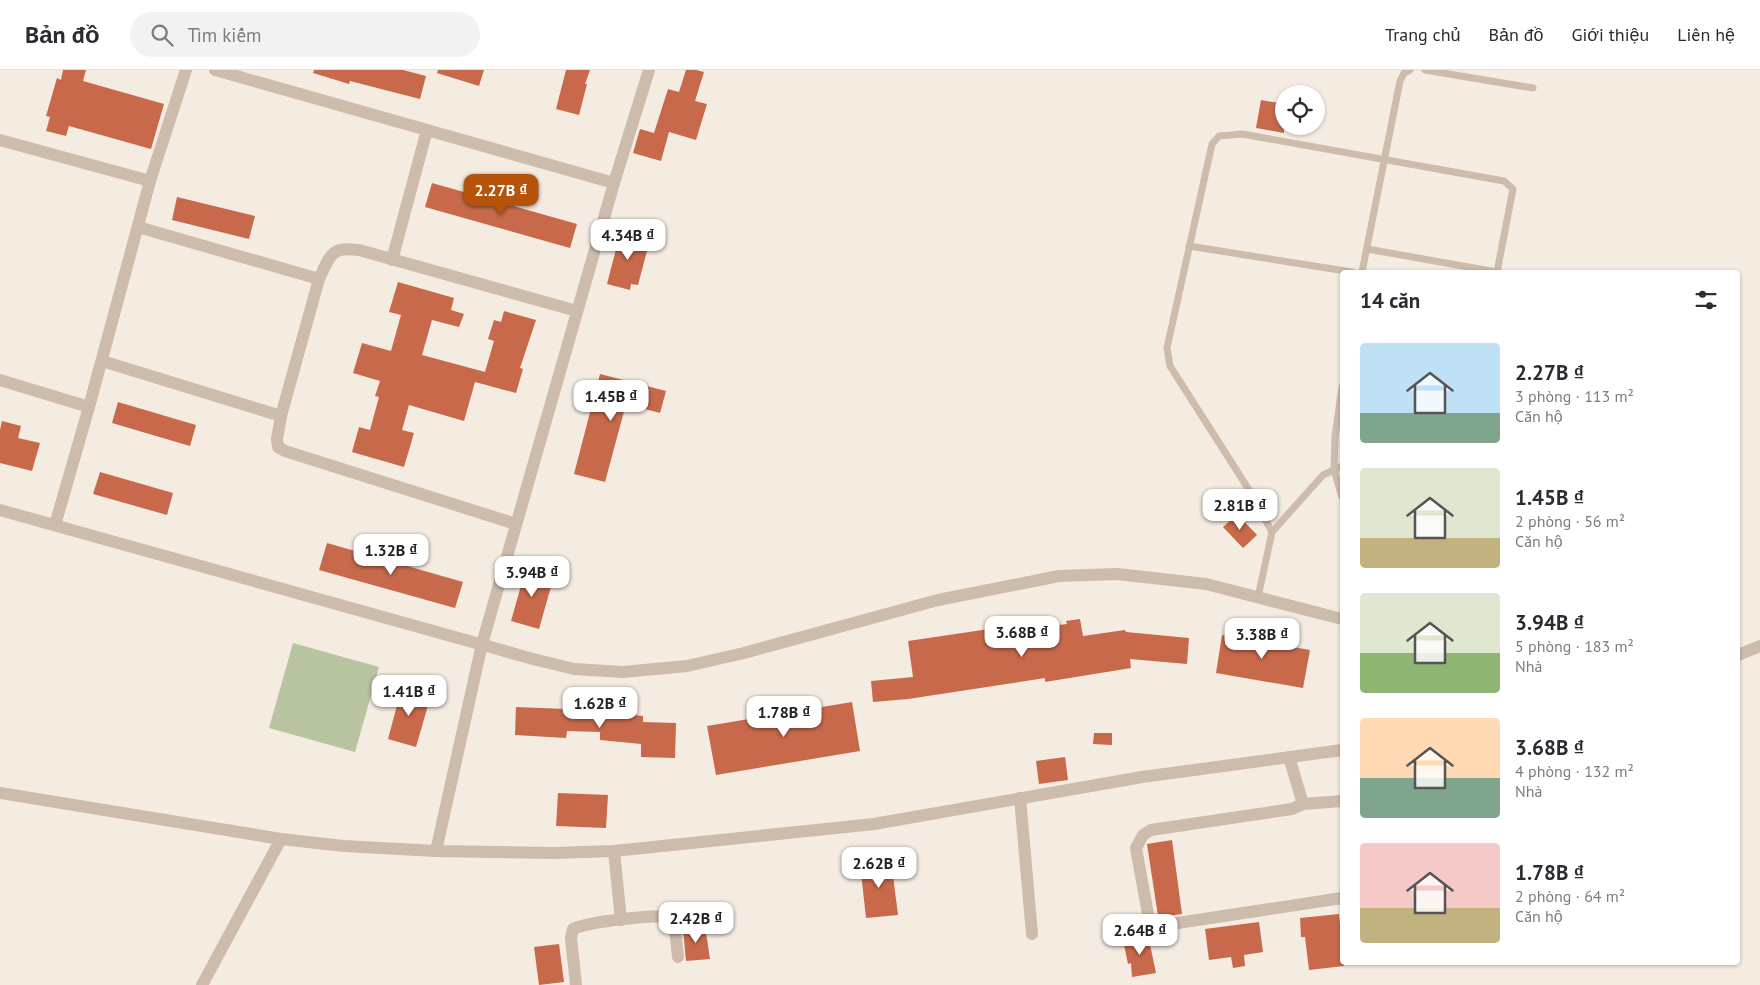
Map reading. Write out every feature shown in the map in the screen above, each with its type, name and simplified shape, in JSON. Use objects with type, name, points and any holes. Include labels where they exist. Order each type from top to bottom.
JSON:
[{"type":"street","points":[[55,525],[102,361],[150,181],[186,70]]},
{"type":"street","points":[[215,70],[614,183]]},
{"type":"street","points":[[436,851],[482,644],[614,183],[649,70]]},
{"type":"street","points":[[392,260],[427,130]]},
{"type":"street","points":[[0,140],[150,181]]},
{"type":"street","points":[[138,228],[319,279]]},
{"type":"street","points":[[516,524],[285,451],[278,447],[277,439],[281,416],[319,279],[331,255],[344,248],[359,250],[577,311]]},
{"type":"street","points":[[102,361],[281,416]]},
{"type":"street","points":[[0,380],[89,406]]},
{"type":"street","points":[[0,510],[574,670],[623,672],[687,666],[744,653],[938,600],[1059,576],[1127,575],[1206,584],[1340,618]]},
{"type":"street","points":[[1740,654],[1760,646]]},
{"type":"street","points":[[0,793],[281,839],[344,846],[436,851],[553,853],[614,851],[874,824],[1142,777],[1340,750]]},
{"type":"street","points":[[1289,757],[1303,804]]},
{"type":"street","points":[[1020,798],[1032,934]]},
{"type":"street","points":[[1340,800],[1303,804],[1292,809],[1151,830],[1143,835],[1136,848],[1149,920],[1158,926],[1340,898]]},
{"type":"street","points":[[202,985],[281,839]]},
{"type":"street","points":[[614,851],[621,920]]},
{"type":"street","points":[[576,985],[571,938],[572,929],[580,926],[621,920],[672,917],[674,920],[678,957]]},
{"type":"lane","points":[[1362,270],[1400,81],[1404,73],[1410,70]]},
{"type":"lane","points":[[1425,70],[1533,88]]},
{"type":"lane","points":[[1272,532],[1251,493],[1170,366],[1167,348],[1212,144],[1219,136],[1242,134],[1504,180],[1513,189],[1497,270]]},
{"type":"lane","points":[[1189,246],[1340,270]]},
{"type":"lane","points":[[1367,249],[1486,270]]},
{"type":"lane","points":[[1340,401],[1335,436],[1334,470],[1340,490]]},
{"type":"lane","points":[[1258,597],[1272,532],[1323,475],[1340,467]]},
{"type":"green space","points":[[293,643],[379,667],[355,752],[269,728]]},
{"type":"building","points":[[63,70],[86,70],[83,81],[164,104],[151,149],[69,126],[66,136],[46,131],[50,117],[46,116],[57,78],[61,80]]},
{"type":"building","points":[[314,70],[403,70],[426,76],[420,99],[350,81],[349,84],[313,73]]},
{"type":"building","points":[[438,70],[484,70],[479,86],[437,73]]},
{"type":"building","points":[[566,70],[590,70],[585,84],[587,84],[579,115],[556,109]]},
{"type":"building","points":[[686,70],[704,72],[695,101],[707,104],[696,140],[669,132],[661,161],[633,153],[640,129],[654,133],[668,89],[679,92]]},
{"type":"building","points":[[1261,100],[1275,102],[1275,131],[1256,128]]},
{"type":"building","points":[[432,183],[577,224],[570,248],[425,207]]},
{"type":"building","points":[[177,197],[255,216],[249,239],[172,220]]},
{"type":"building","points":[[621,230],[646,236],[643,246],[648,247],[638,285],[631,284],[630,290],[607,284]]},
{"type":"building","points":[[398,282],[454,298],[451,310],[464,314],[459,327],[432,320],[422,355],[485,372],[494,341],[488,339],[494,320],[501,322],[504,311],[536,320],[520,368],[523,369],[516,393],[475,382],[464,421],[409,405],[402,430],[414,433],[404,467],[352,452],[359,427],[370,430],[379,397],[375,396],[380,381],[353,373],[362,343],[391,351],[401,315],[389,312]]},
{"type":"building","points":[[600,374],[666,391],[660,413],[626,404],[605,482],[574,474]]},
{"type":"building","points":[[118,402],[196,425],[190,446],[112,423]]},
{"type":"building","points":[[2,421],[21,426],[18,438],[40,443],[32,471],[0,463],[0,430]]},
{"type":"building","points":[[100,472],[173,493],[167,515],[93,494]]},
{"type":"building","points":[[1237,514],[1257,535],[1243,548],[1223,527]]},
{"type":"building","points":[[327,543],[463,582],[455,608],[319,570]]},
{"type":"building","points":[[526,568],[554,576],[539,629],[511,621]]},
{"type":"building","points":[[1080,619],[1083,636],[1125,630],[1126,632],[1189,638],[1187,664],[1130,659],[1131,668],[1045,682],[1045,678],[908,699],[873,702],[871,681],[913,677],[908,641],[1023,624],[1023,629],[1067,624],[1066,621]]},
{"type":"building","points":[[1237,626],[1254,629],[1252,640],[1310,650],[1303,688],[1216,673],[1222,635],[1235,637]]},
{"type":"building","points":[[402,687],[431,695],[416,747],[388,739]]},
{"type":"building","points":[[852,702],[860,751],[716,775],[707,726]]},
{"type":"building","points":[[516,707],[567,709],[567,716],[602,717],[602,712],[643,716],[643,722],[676,723],[675,758],[641,757],[641,744],[600,740],[600,732],[567,731],[566,738],[515,735]]},
{"type":"building","points":[[1094,733],[1112,733],[1112,745],[1093,744]]},
{"type":"building","points":[[1065,757],[1068,780],[1039,784],[1036,761]]},
{"type":"building","points":[[558,793],[608,795],[606,828],[556,826]]},
{"type":"building","points":[[1172,840],[1182,914],[1159,917],[1147,844]]},
{"type":"building","points":[[891,860],[898,915],[866,918],[860,863]]},
{"type":"building","points":[[1339,914],[1340,965],[1344,966],[1309,970],[1305,937],[1301,937],[1300,918]]},
{"type":"building","points":[[1259,922],[1263,952],[1244,955],[1245,966],[1233,968],[1231,957],[1209,960],[1205,929]]},
{"type":"building","points":[[705,926],[710,959],[686,961],[683,929]]},
{"type":"building","points":[[1148,935],[1156,973],[1132,977],[1131,963],[1128,964],[1123,940]]},
{"type":"building","points":[[559,944],[564,982],[539,985],[534,947]]}]
